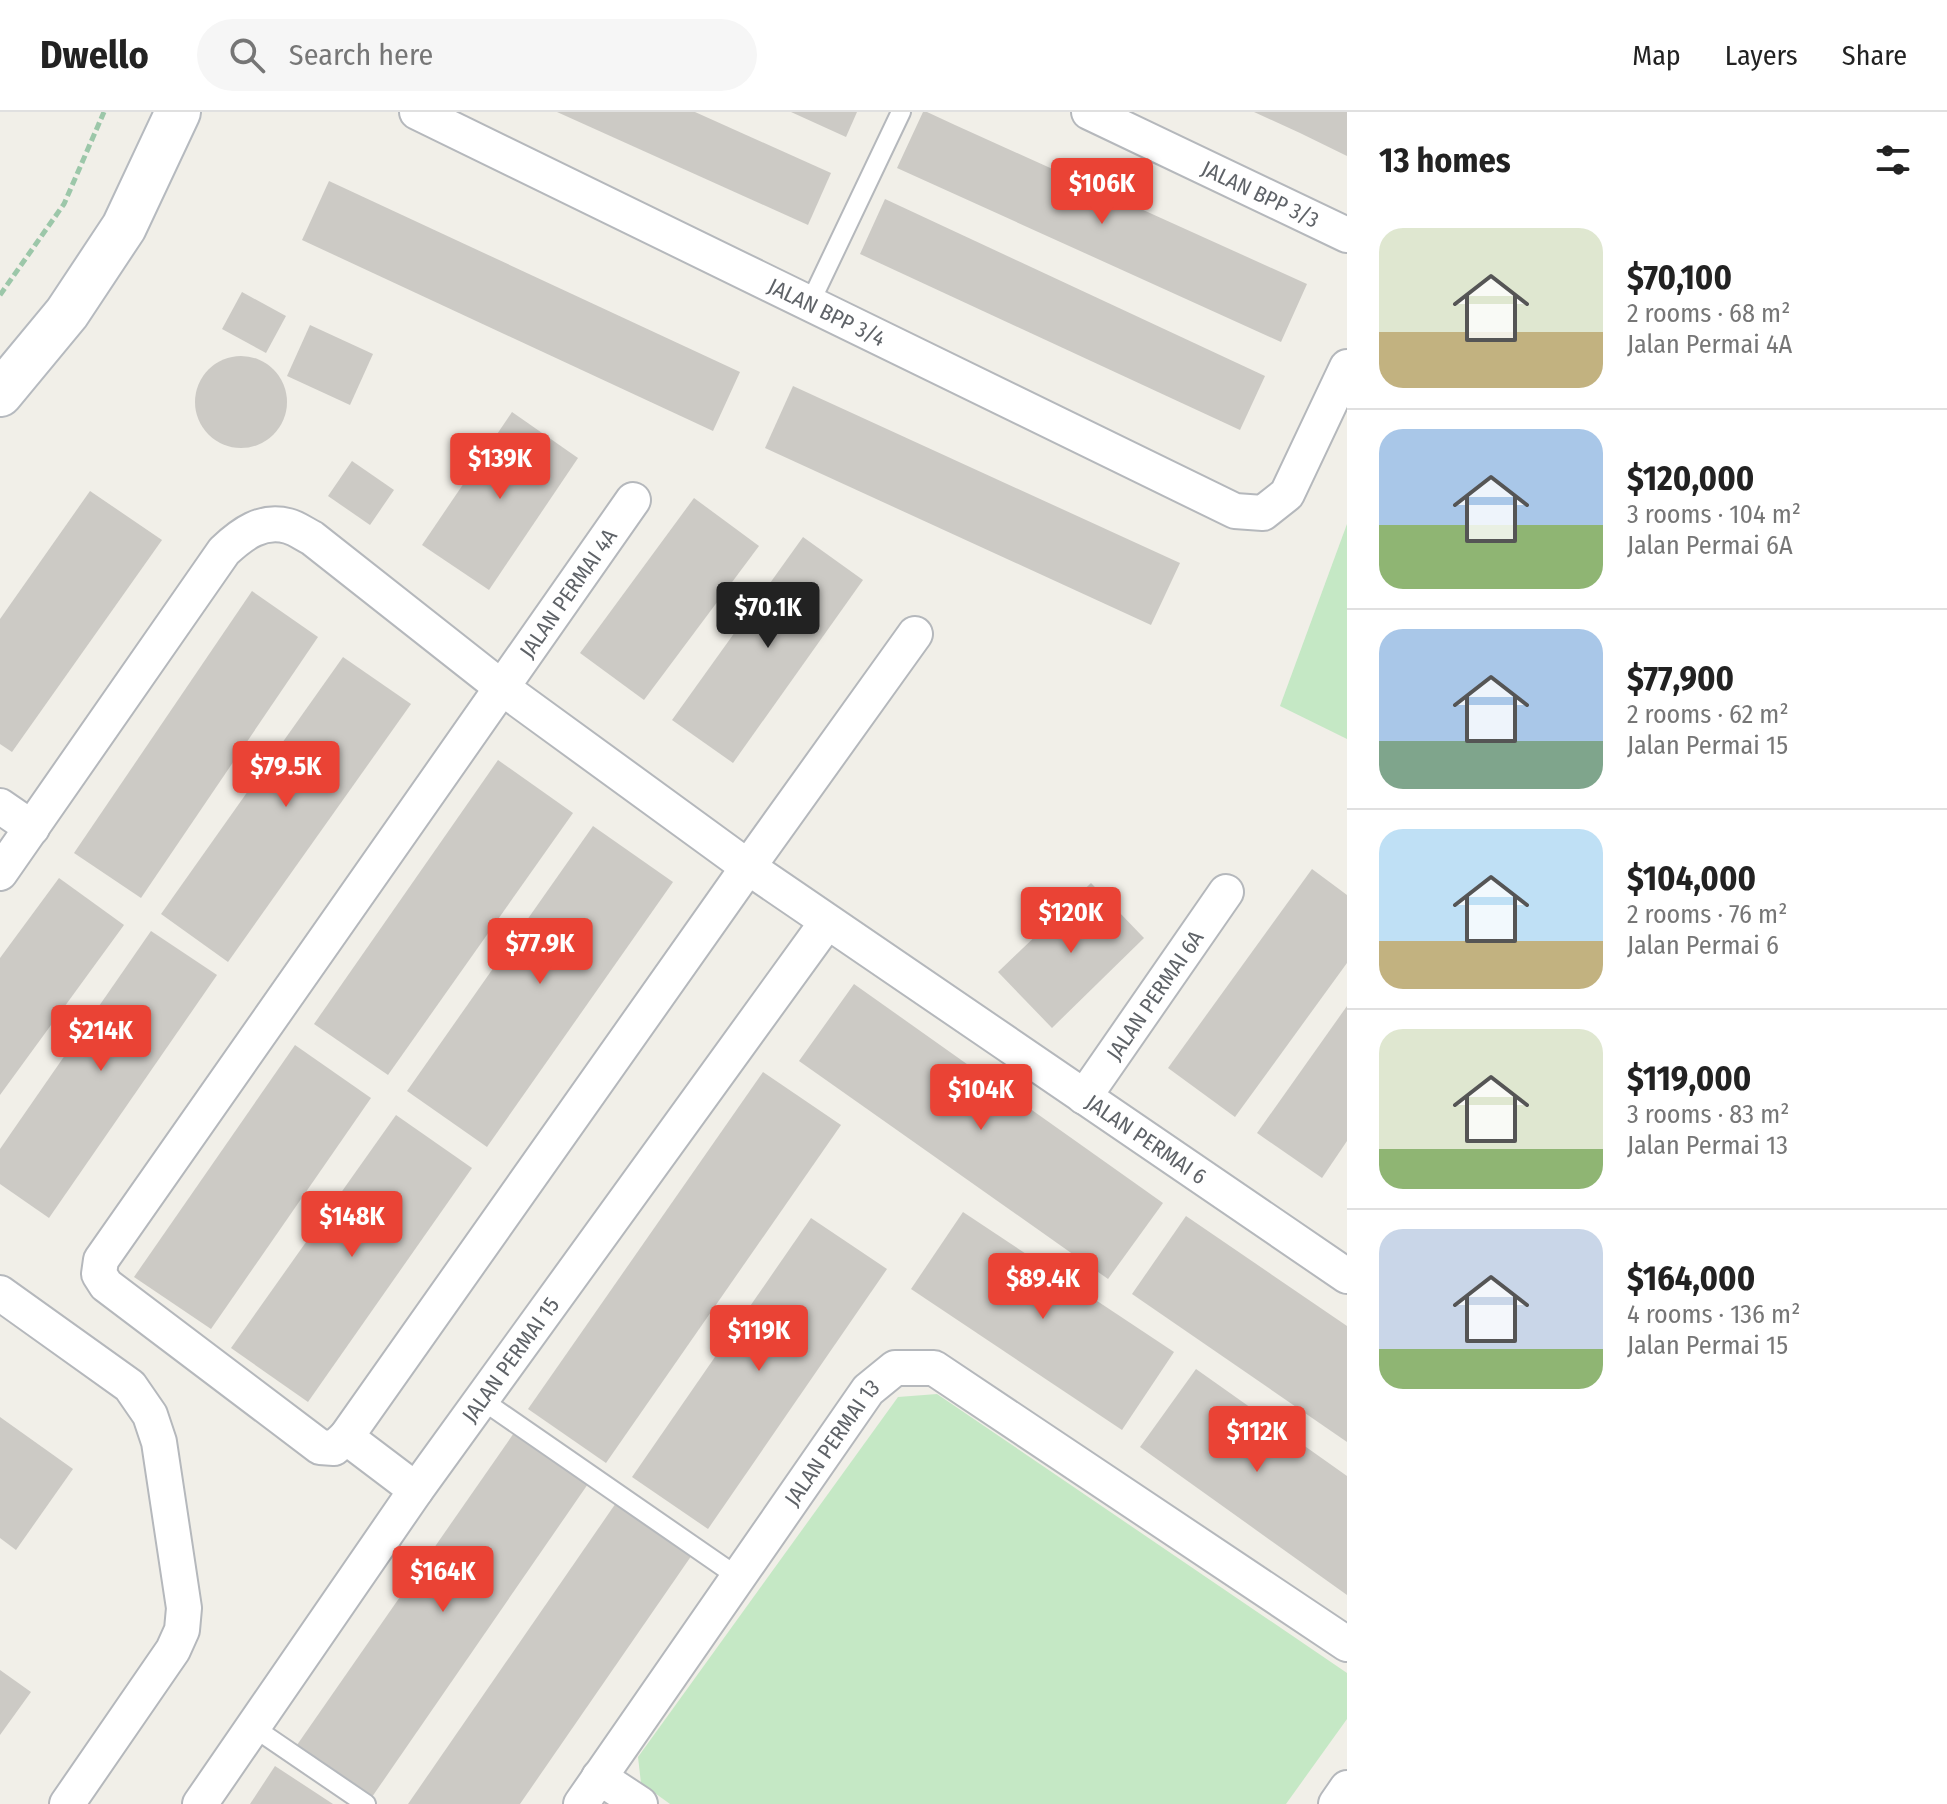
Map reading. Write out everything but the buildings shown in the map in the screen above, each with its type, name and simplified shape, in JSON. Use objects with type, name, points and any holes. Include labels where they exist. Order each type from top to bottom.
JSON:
[{"type":"street","points":[[0,394],[67,313],[124,227],[178,112]]},
{"type":"street","name":"JALAN BPP 3/4","points":[[417,112],[1235,511],[1263,513],[1287,494],[1347,367]]},
{"type":"street","name":"JALAN BPP 3/3","points":[[1089,112],[1347,235]]},
{"type":"street","name":"JALAN PERMAI 4A","points":[[346,1437],[334,1448],[320,1447],[106,1285],[99,1274],[101,1260],[633,500]]},
{"type":"street","name":"JALAN PERMAI 6","points":[[0,873],[224,551],[241,534],[265,524],[288,526],[312,538],[501,687],[827,922],[1084,1097],[1341,1259]]},
{"type":"street","points":[[416,1490],[346,1437],[915,634]]},
{"type":"street","points":[[0,806],[32,828]]},
{"type":"street","name":"JALAN PERMAI 6A","points":[[1084,1097],[1226,892]]},
{"type":"street","name":"JALAN PERMAI 15","points":[[200,1804],[416,1490],[827,922]]},
{"type":"street","points":[[0,1293],[130,1386],[150,1415],[159,1442],[184,1608],[182,1630],[173,1650],[67,1804]]},
{"type":"street","name":"JALAN PERMAI 13","points":[[590,1790],[868,1390],[895,1368],[934,1368],[1347,1644]]},
{"type":"street","points":[[1336,1804],[1347,1788]]},
{"type":"street","points":[[590,1790],[640,1804]]},
{"type":"lane","points":[[810,303],[901,112]]},
{"type":"lane","points":[[482,1400],[738,1577]]},
{"type":"lane","points":[[253,1727],[366,1804]]},
{"type":"path","points":[[0,295],[64,204],[104,112]]},
{"type":"green space","points":[[1347,524],[1347,739],[1280,706]]},
{"type":"green space","points":[[937,1394],[1347,1673],[1347,1719],[1286,1804],[670,1804],[641,1783],[638,1757],[898,1397]]}]
